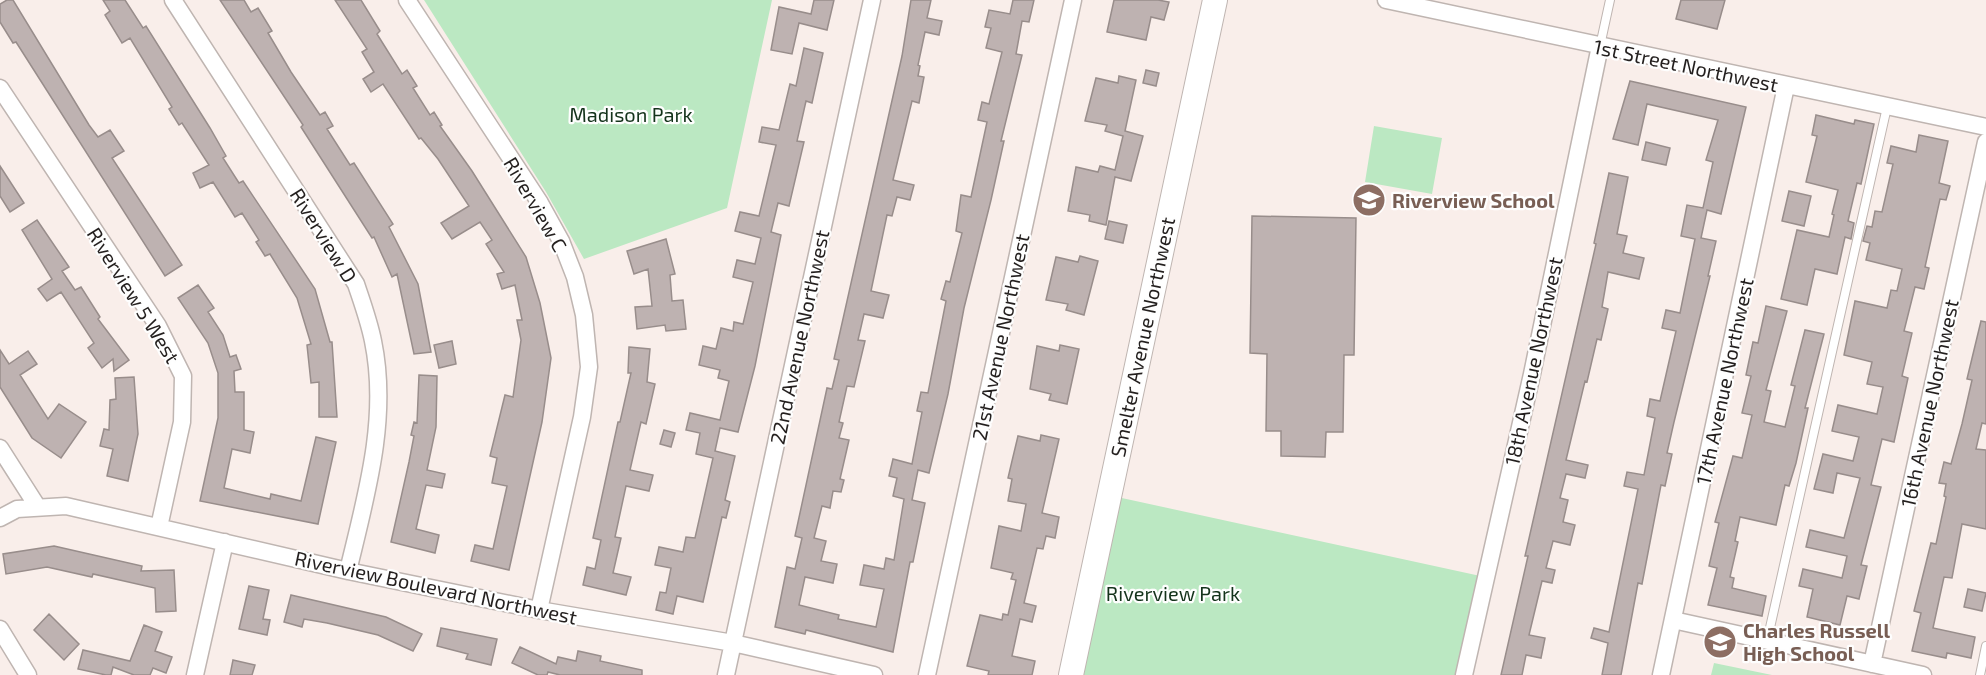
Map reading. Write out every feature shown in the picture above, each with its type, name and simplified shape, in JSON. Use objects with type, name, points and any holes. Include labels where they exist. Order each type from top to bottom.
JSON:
[{"type":"street","name":"Riverview D","points":[[173,0],[356,284],[367,317],[374,342],[378,398],[374,462],[348,571]]},
{"type":"street","name":"Riverview C","points":[[406,0],[550,222],[575,277],[584,315],[589,367],[582,417],[539,610]]},
{"type":"street","name":"22nd Avenue Northwest","points":[[726,675],[872,0]]},
{"type":"street","name":"21st Avenue Northwest","points":[[927,675],[1073,0]]},
{"type":"street","name":"Smelter Avenue Northwest","points":[[1071,675],[1215,0]]},
{"type":"street","name":"1st Street Northwest","points":[[1386,0],[1986,127]]},
{"type":"street","name":"18th Avenue Northwest","points":[[1464,675],[1527,394],[1600,46]]},
{"type":"street","name":"17th Avenue Northwest","points":[[1661,675],[1786,86]]},
{"type":"street","name":"Riverview 5 West","points":[[0,88],[158,326],[183,376],[183,423],[159,527]]},
{"type":"street","name":"16th Avenue Northwest","points":[[1872,664],[1986,142]]},
{"type":"street","points":[[0,448],[37,506]]},
{"type":"street","name":"Riverview Boulevard Northwest","points":[[0,518],[17,509],[66,506],[348,571],[539,610],[733,643],[874,675]]},
{"type":"street","points":[[195,675],[225,542]]},
{"type":"street","points":[[1673,620],[1923,675]]},
{"type":"street","points":[[0,629],[28,675]]},
{"type":"lane","points":[[1600,46],[1610,0]]},
{"type":"lane","points":[[1767,641],[1887,107]]},
{"type":"lane","points":[[1980,675],[1986,646]]},
{"type":"green space","name":"Madison Park","points":[[424,0],[772,0],[727,208],[584,259],[546,192]]},
{"type":"green space","points":[[1374,126],[1442,138],[1432,194],[1365,182]]},
{"type":"green space","name":"Riverview Park","points":[[1108,495],[1485,577],[1464,675],[1071,675]]},
{"type":"green space","points":[[1714,663],[1772,675],[1711,675]]},
{"type":"building","points":[[13,0],[98,137],[110,130],[124,151],[112,158],[182,265],[165,276],[16,42],[13,43],[0,22],[0,4]]},
{"type":"building","points":[[103,0],[125,0],[143,28],[146,26],[210,128],[226,156],[223,158],[239,183],[243,181],[315,289],[330,342],[332,342],[337,417],[319,417],[319,382],[311,383],[307,345],[311,344],[297,298],[270,254],[265,256],[256,242],[259,240],[242,213],[235,217],[213,182],[200,188],[193,173],[209,165],[182,123],[179,125],[169,109],[172,107],[130,38],[122,43],[105,15],[110,11]]},
{"type":"building","points":[[220,0],[244,0],[251,12],[258,8],[272,31],[268,33],[291,72],[320,115],[325,112],[333,126],[327,129],[350,165],[354,163],[393,224],[389,227],[418,284],[431,352],[414,354],[397,274],[392,277],[374,237],[372,238],[301,127],[303,125]]},
{"type":"building","points":[[335,0],[361,0],[380,31],[377,34],[402,74],[407,70],[417,86],[413,88],[430,115],[434,112],[442,125],[440,126],[472,171],[526,257],[540,303],[551,358],[542,422],[509,570],[471,561],[475,545],[493,549],[507,486],[492,483],[497,458],[490,456],[505,395],[513,397],[521,340],[517,320],[522,320],[515,285],[502,289],[497,274],[504,272],[486,244],[492,240],[480,222],[452,239],[441,223],[469,206],[438,159],[421,138],[419,139],[383,84],[371,92],[363,79],[374,72],[362,52],[367,49]]},
{"type":"building","points":[[814,0],[834,0],[827,30],[799,23],[792,54],[771,50],[779,7],[811,14]]},
{"type":"building","points":[[911,0],[931,0],[927,18],[942,21],[939,35],[925,32],[918,65],[920,66],[918,76],[924,77],[919,103],[912,101],[893,180],[914,185],[910,200],[897,197],[892,216],[887,215],[871,291],[889,295],[883,318],[864,314],[858,340],[865,341],[854,387],[847,386],[839,422],[843,423],[839,438],[849,440],[840,479],[844,480],[841,492],[833,491],[830,508],[822,506],[814,538],[826,541],[821,561],[837,564],[833,583],[805,577],[799,605],[839,615],[838,619],[876,627],[884,589],[860,585],[864,565],[884,569],[886,558],[894,560],[904,499],[893,496],[897,478],[889,476],[893,459],[912,464],[922,412],[917,411],[921,392],[928,393],[946,301],[941,299],[946,281],[950,282],[962,233],[956,231],[961,195],[971,197],[987,122],[978,120],[982,102],[989,104],[1002,52],[986,48],[991,28],[985,27],[989,10],[1010,14],[1013,0],[1034,0],[1029,22],[1022,21],[1016,54],[1022,55],[1001,141],[1004,141],[964,308],[948,394],[929,473],[918,470],[912,500],[925,503],[913,562],[910,562],[893,652],[806,630],[805,634],[775,627],[787,567],[795,569],[802,538],[795,536],[827,388],[832,389],[839,360],[834,359],[902,56]]},
{"type":"building","points":[[1114,0],[1169,2],[1164,20],[1151,17],[1146,40],[1107,32]]},
{"type":"building","points":[[1681,0],[1725,0],[1717,29],[1676,19]]},
{"type":"building","points":[[804,48],[823,53],[812,103],[806,101],[797,141],[804,142],[789,206],[778,203],[771,232],[781,235],[755,366],[738,432],[720,428],[715,451],[735,456],[725,500],[730,502],[726,518],[722,517],[703,602],[677,596],[673,614],[656,610],[660,592],[666,593],[671,568],[655,565],[659,547],[683,552],[686,537],[695,538],[713,458],[696,454],[700,433],[686,430],[690,413],[720,420],[729,381],[718,378],[720,370],[699,365],[703,346],[716,349],[721,328],[733,331],[734,322],[743,324],[753,282],[733,277],[737,260],[755,264],[761,238],[735,231],[740,212],[759,216],[776,145],[759,142],[762,127],[779,130],[790,84],[796,86]]},
{"type":"building","points":[[1146,70],[1159,73],[1156,86],[1143,83]]},
{"type":"building","points":[[1119,76],[1136,80],[1125,131],[1143,136],[1131,181],[1115,177],[1106,225],[1089,221],[1090,215],[1068,211],[1076,167],[1098,172],[1100,166],[1115,170],[1123,136],[1105,131],[1107,125],[1085,121],[1096,78],[1118,83]]},
{"type":"building","points":[[1630,81],[1746,107],[1721,214],[1707,210],[1701,238],[1716,241],[1708,276],[1710,276],[1667,453],[1672,454],[1665,486],[1661,485],[1642,584],[1638,583],[1621,675],[1602,675],[1608,643],[1591,638],[1594,628],[1609,632],[1638,489],[1624,486],[1627,472],[1644,475],[1655,418],[1647,416],[1650,399],[1660,401],[1676,331],[1662,328],[1666,310],[1680,313],[1695,239],[1681,236],[1687,205],[1703,208],[1713,162],[1706,160],[1718,120],[1647,104],[1638,145],[1613,139]]},
{"type":"building","points":[[1816,115],[1854,124],[1855,120],[1874,124],[1861,184],[1857,183],[1848,221],[1854,223],[1851,239],[1845,237],[1837,274],[1815,269],[1807,305],[1781,299],[1797,230],[1829,237],[1834,215],[1832,214],[1838,190],[1806,182],[1817,136],[1812,135]]},
{"type":"building","points":[[1919,135],[1948,141],[1939,183],[1950,186],[1946,200],[1940,199],[1925,267],[1929,268],[1924,289],[1915,287],[1904,331],[1912,333],[1902,376],[1908,378],[1894,442],[1882,439],[1871,485],[1881,487],[1861,565],[1867,566],[1859,599],[1847,596],[1840,625],[1807,617],[1813,589],[1799,586],[1803,569],[1842,578],[1847,556],[1806,547],[1810,530],[1844,538],[1860,478],[1837,473],[1833,493],[1814,489],[1823,454],[1853,461],[1859,437],[1832,431],[1838,405],[1877,414],[1883,387],[1867,384],[1872,362],[1844,355],[1855,301],[1887,308],[1891,290],[1897,291],[1902,269],[1866,260],[1870,243],[1863,241],[1867,226],[1872,227],[1875,211],[1882,212],[1893,164],[1887,163],[1891,146],[1916,152]]},
{"type":"building","points":[[1646,142],[1670,148],[1666,165],[1642,160]]},
{"type":"building","points":[[0,166],[24,203],[10,212],[0,196]]},
{"type":"building","points":[[1609,173],[1628,177],[1617,234],[1627,236],[1623,253],[1644,258],[1639,279],[1608,272],[1602,307],[1608,309],[1601,340],[1597,339],[1587,382],[1585,381],[1566,460],[1588,465],[1585,478],[1566,474],[1560,498],[1568,500],[1563,522],[1575,525],[1570,545],[1553,541],[1546,568],[1555,570],[1552,583],[1542,581],[1529,635],[1545,638],[1541,658],[1526,655],[1522,675],[1501,675],[1528,556],[1525,556],[1596,244],[1594,243]]},
{"type":"building","points":[[1789,191],[1811,196],[1804,226],[1782,221]]},
{"type":"building","points":[[1252,216],[1356,218],[1354,355],[1344,355],[1343,432],[1326,432],[1325,457],[1281,456],[1281,431],[1266,431],[1267,354],[1250,353]]},
{"type":"building","points":[[37,220],[69,267],[62,271],[75,290],[81,287],[100,317],[98,319],[129,360],[114,371],[113,359],[102,368],[88,348],[94,343],[61,292],[47,301],[38,289],[52,279],[22,230]]},
{"type":"building","points":[[1109,221],[1127,225],[1123,243],[1105,239]]},
{"type":"building","points":[[666,239],[675,274],[670,275],[672,301],[683,300],[686,329],[666,331],[665,325],[637,329],[635,307],[652,306],[648,269],[634,274],[627,251]]},
{"type":"building","points":[[1080,256],[1098,261],[1084,315],[1066,310],[1068,304],[1046,300],[1056,257],[1078,262]]},
{"type":"building","points":[[198,285],[214,308],[208,312],[223,335],[230,357],[236,355],[241,369],[234,371],[235,392],[244,392],[244,430],[254,432],[250,453],[232,449],[224,488],[270,499],[271,494],[301,501],[316,437],[336,442],[318,524],[200,501],[218,418],[218,373],[208,343],[178,298]]},
{"type":"building","points":[[1766,306],[1787,311],[1766,390],[1771,391],[1764,422],[1785,427],[1795,386],[1791,385],[1805,330],[1824,334],[1805,408],[1808,408],[1796,463],[1789,486],[1785,485],[1776,525],[1740,517],[1735,541],[1738,542],[1730,577],[1734,578],[1732,588],[1766,596],[1762,616],[1708,605],[1717,568],[1709,566],[1719,523],[1715,522],[1733,456],[1742,458],[1752,415],[1742,413],[1751,376],[1746,375],[1753,342],[1758,343]]},
{"type":"building","points":[[1981,321],[1986,322],[1986,424],[1982,423],[1976,449],[1986,450],[1986,529],[1962,524],[1952,578],[1944,577],[1933,628],[1975,637],[1971,658],[1947,653],[1946,658],[1912,651],[1921,613],[1914,611],[1931,543],[1936,544],[1946,497],[1944,496],[1946,484],[1939,483],[1944,462],[1951,464],[1962,424],[1972,380],[1967,379]]},
{"type":"building","points":[[452,341],[456,364],[439,368],[434,345]]},
{"type":"building","points":[[1060,345],[1079,349],[1067,404],[1049,400],[1051,394],[1030,389],[1037,346],[1059,351]]},
{"type":"building","points":[[629,347],[650,349],[647,382],[655,384],[646,424],[641,422],[630,470],[653,475],[649,491],[626,486],[615,537],[621,538],[613,573],[631,577],[626,595],[583,585],[587,567],[595,569],[601,540],[593,538],[631,373],[628,373]]},
{"type":"building","points":[[0,350],[9,364],[28,351],[37,364],[20,375],[48,419],[59,404],[86,422],[61,458],[32,438],[0,387]]},
{"type":"building","points":[[419,375],[437,376],[436,427],[427,470],[445,474],[442,488],[426,485],[416,529],[439,535],[435,553],[391,542],[414,436],[411,435],[414,422],[417,423]]},
{"type":"building","points":[[134,377],[138,434],[128,481],[107,476],[113,449],[100,446],[104,429],[109,430],[110,400],[116,399],[115,378]]},
{"type":"building","points":[[664,430],[675,433],[671,447],[660,444]]},
{"type":"building","points":[[1041,435],[1059,439],[1042,513],[1059,517],[1055,538],[1046,536],[1043,549],[1037,548],[1024,603],[1036,606],[1032,622],[1020,619],[1012,656],[1035,661],[1032,675],[988,675],[989,671],[967,666],[980,615],[1002,620],[1003,614],[1008,615],[1016,580],[1011,579],[1013,573],[991,568],[999,526],[1021,531],[1026,504],[1008,501],[1012,479],[1008,478],[1018,436],[1040,441]]},
{"type":"building","points":[[54,546],[142,566],[141,571],[174,570],[176,611],[156,612],[155,588],[93,574],[92,577],[47,567],[6,574],[3,554]]},
{"type":"building","points":[[249,586],[269,590],[263,619],[270,620],[267,635],[239,629]]},
{"type":"building","points":[[1968,589],[1986,593],[1982,611],[1964,607]]},
{"type":"building","points":[[291,595],[386,617],[422,634],[413,651],[378,635],[327,623],[304,619],[302,627],[284,622]]},
{"type":"building","points":[[49,614],[79,644],[64,660],[34,630]]},
{"type":"building","points":[[144,625],[162,632],[155,651],[172,657],[166,673],[153,668],[150,675],[134,675],[113,667],[111,675],[106,675],[78,669],[83,650],[130,661]]},
{"type":"building","points":[[441,628],[497,639],[491,665],[466,659],[468,654],[437,646]]},
{"type":"building","points":[[520,647],[556,664],[558,657],[576,661],[578,651],[601,656],[600,661],[642,670],[642,675],[560,675],[548,672],[547,675],[538,675],[512,663]]},
{"type":"building","points":[[233,660],[255,665],[252,675],[230,675]]},
{"type":"place","name":"Riverview School","points":[[1369,200]]},
{"type":"place","name":"Charles Russell High School","points":[[1720,642]]}]
